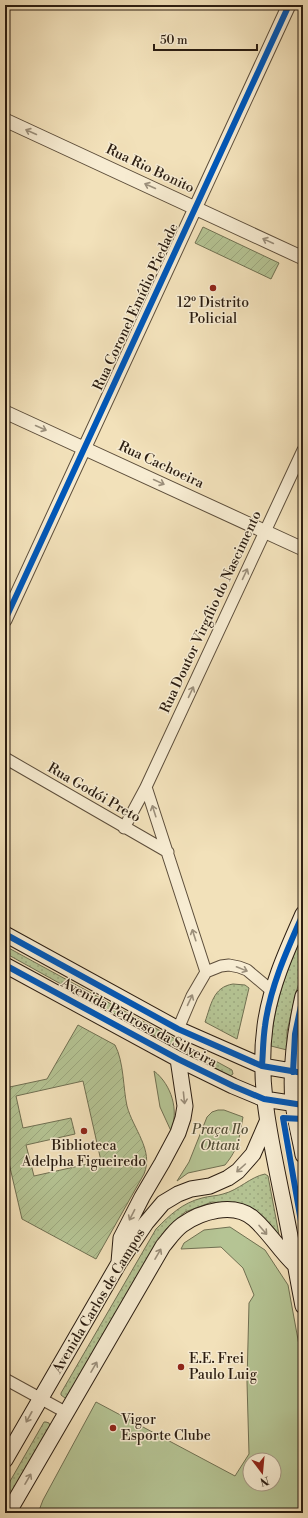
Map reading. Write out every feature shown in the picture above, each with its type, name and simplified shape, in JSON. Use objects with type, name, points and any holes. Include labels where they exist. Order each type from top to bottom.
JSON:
[{"type":"main road","points":[[303,914],[286,950],[272,991],[265,1026],[262,1066],[267,1122],[303,1306]]},
{"type":"main road","name":"Avenida Pedroso da Silveira","points":[[5,934],[178,1029],[262,1066],[298,1072]]},
{"type":"main road","name":"Avenida Pedroso da Silveira","points":[[5,964],[178,1059],[264,1099],[298,1105]]},
{"type":"main road","points":[[303,996],[295,1034],[298,1072],[298,1105],[303,1155]]},
{"type":"main road","points":[[119,1263],[121,1238],[142,1197],[166,1157],[183,1118],[185,1106],[178,1059]]},
{"type":"main road","name":"Avenida Carlos de Campos","points":[[5,1460],[119,1263],[146,1223],[164,1203],[178,1194],[190,1189],[210,1186],[228,1178],[246,1163],[253,1154],[267,1122]]},
{"type":"main road","name":"Avenida Carlos de Campos","points":[[8,1513],[163,1246],[174,1232],[190,1220],[215,1211],[226,1210],[247,1213],[295,1265]]},
{"type":"street","name":"Rua Coronel Emídio Piedade","points":[[5,620],[289,5]]},
{"type":"street","name":"Rua Rio Bonito","points":[[5,120],[303,258]]},
{"type":"street","name":"Rua Cachoeira","points":[[5,412],[85,447],[303,549]]},
{"type":"street","name":"Rua Doutor Virgílio do Nascimento","points":[[124,828],[146,786],[303,450]]},
{"type":"street","name":"Rua Godói Preto","points":[[5,758],[168,852]]},
{"type":"street","points":[[146,786],[206,972]]},
{"type":"street","points":[[178,1029],[192,996],[206,972],[221,966],[229,965],[239,967],[256,976],[272,991]]},
{"type":"street","points":[[5,1379],[67,1413]]},
{"type":"green space","points":[[203,227],[279,263],[271,279],[195,243]]},
{"type":"green space","points":[[303,933],[303,973],[296,992],[287,1032],[287,1050],[271,1046],[272,1031],[282,988]]},
{"type":"green space","points":[[5,946],[232,1070],[233,1074],[230,1076],[5,953]]},
{"type":"green space","points":[[233,984],[245,985],[249,988],[237,1039],[205,1022],[211,1003],[217,993],[226,986]]},
{"type":"green space","points":[[78,1025],[115,1045],[122,1067],[127,1106],[145,1148],[146,1165],[144,1174],[96,1259],[22,1219],[5,1146],[5,1088],[47,1079]],"holes":[[[83,1081],[101,1161],[34,1176],[26,1145],[75,1134],[71,1118],[23,1128],[16,1096]]]},
{"type":"green space","name":"Praça Ilo Ottani","points":[[154,1071],[165,1083],[172,1099],[174,1115],[171,1131],[160,1107]]},
{"type":"green space","name":"Praça Ilo Ottani","points":[[224,1110],[243,1117],[238,1142],[230,1159],[225,1165],[188,1173],[177,1181],[189,1162],[207,1117],[212,1112]]},
{"type":"green space","points":[[265,1174],[268,1176],[280,1240],[268,1223],[254,1209],[243,1205],[212,1202],[185,1212],[166,1229],[160,1237],[68,1397],[65,1398],[61,1395],[156,1229],[171,1214],[182,1206],[195,1200],[229,1192],[254,1178]]},
{"type":"green space","name":"Vigor Esporte Clube","points":[[230,1227],[265,1250],[288,1285],[303,1367],[303,1513],[38,1513],[43,1500],[96,1402],[235,1476],[242,1465],[242,1492],[282,1492],[282,1452],[249,1452],[247,1382],[249,1303],[254,1295],[243,1268],[221,1247],[181,1249],[184,1243],[204,1230]]},
{"type":"green space","points":[[44,1422],[49,1423],[50,1426],[5,1505],[5,1490]]},
{"type":"cycle path","points":[[5,620],[289,5]]},
{"type":"cycle path","points":[[262,1066],[267,1011],[280,969],[303,914]]},
{"type":"cycle path","points":[[5,934],[178,1029],[262,1066],[303,1073]]},
{"type":"cycle path","points":[[5,965],[178,1059],[233,1086],[264,1099],[303,1105]]},
{"type":"cycle path","points":[[293,1072],[295,1034],[303,996]]},
{"type":"cycle path","points":[[303,1119],[283,1118],[303,1233]]},
{"type":"place","name":"12º Distrito Policial","points":[[213,288]]},
{"type":"place","name":"Biblioteca Adelpha Figueiredo","points":[[84,1131]]},
{"type":"place","name":"E.E. Frei Paulo Luig","points":[[181,1367]]},
{"type":"place","name":"Vigor Esporte Clube","points":[[113,1428]]}]
